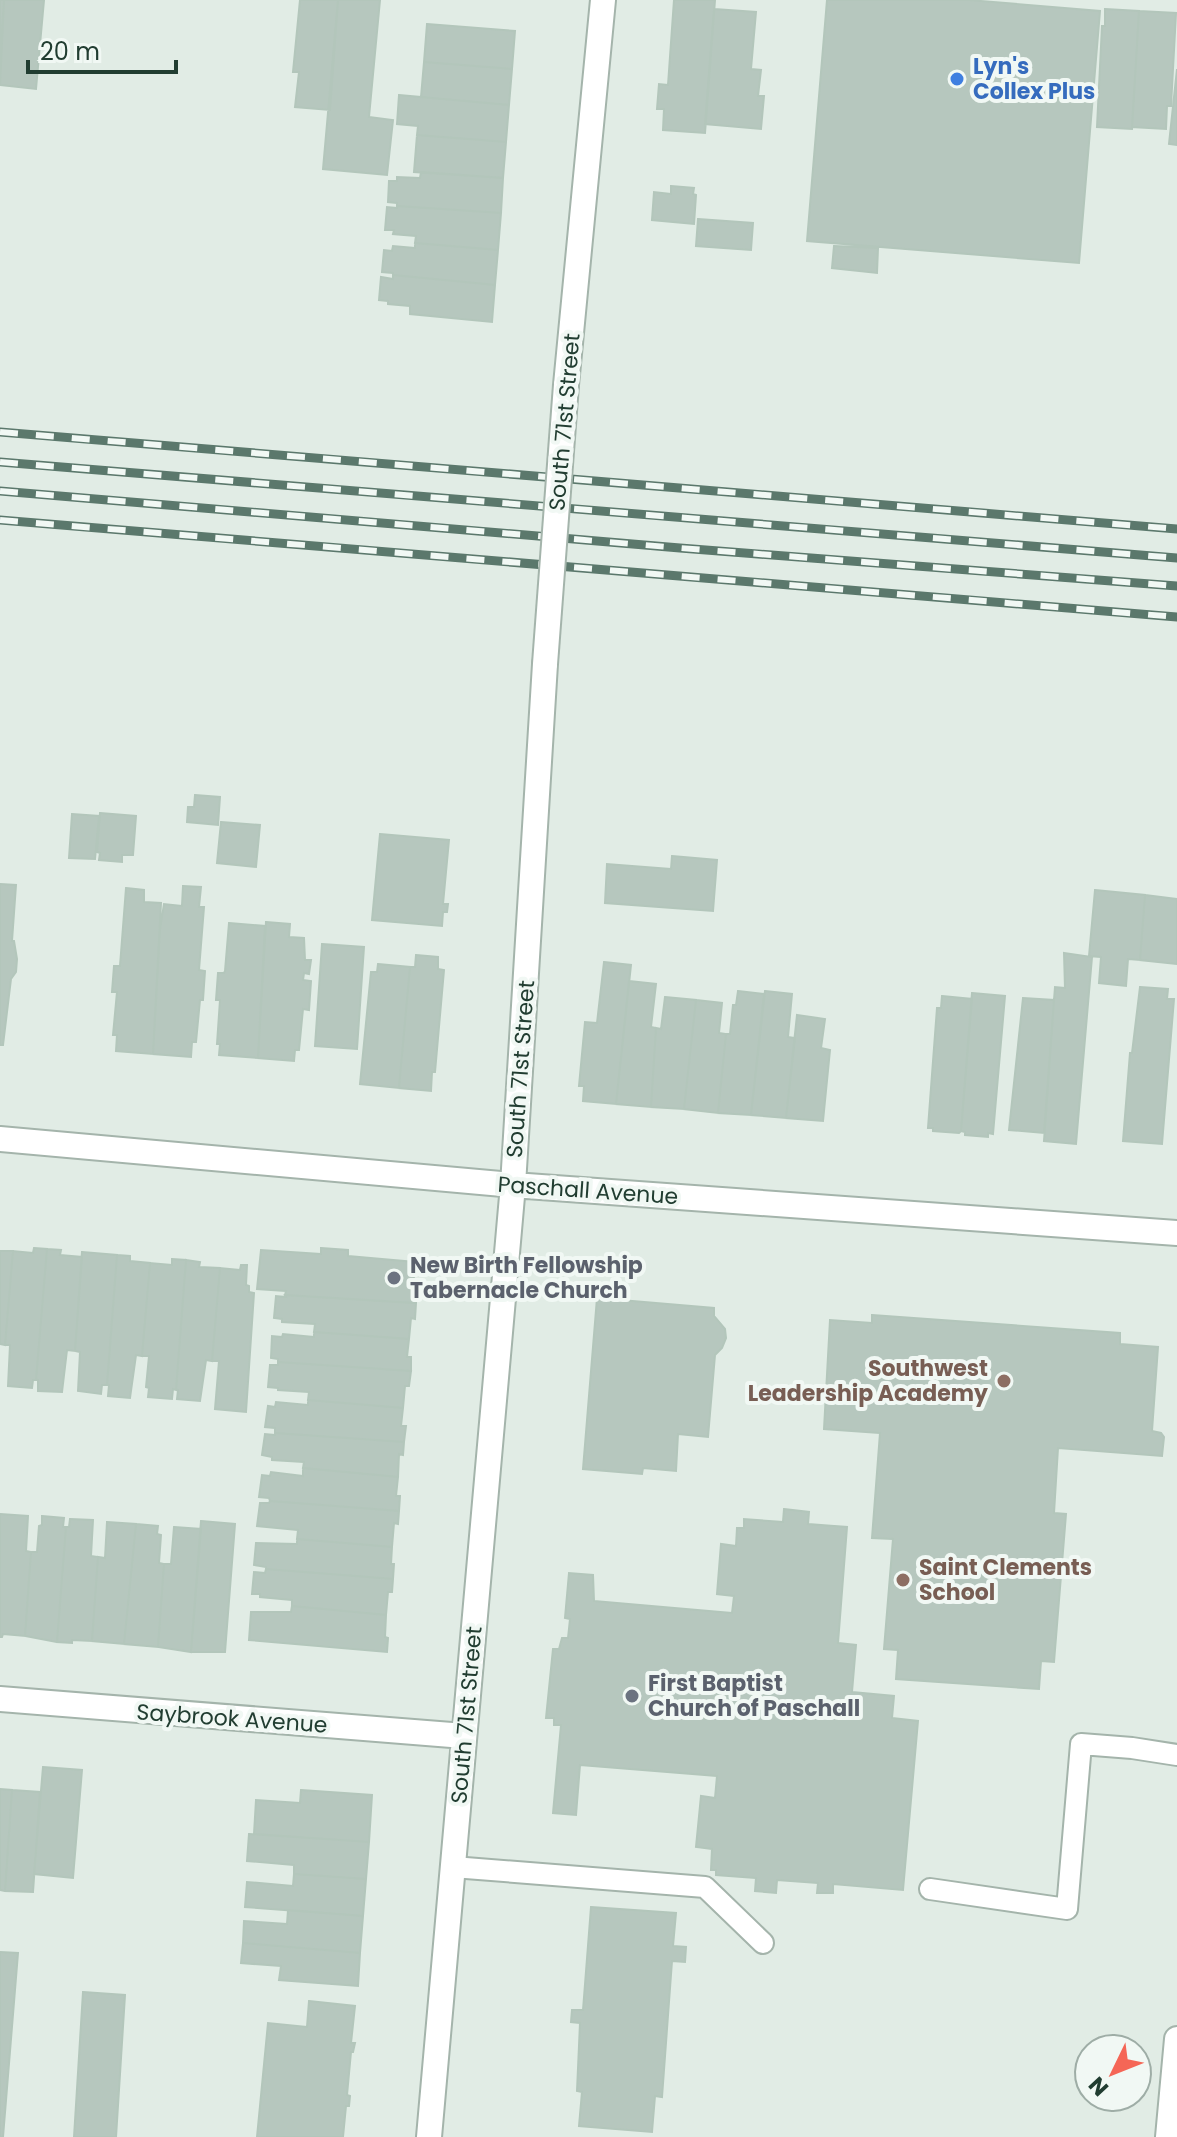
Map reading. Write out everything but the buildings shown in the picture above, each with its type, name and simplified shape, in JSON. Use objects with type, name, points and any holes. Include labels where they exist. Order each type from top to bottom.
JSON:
[{"type":"street","name":"South 71st Street","points":[[429,2137],[513,1185],[545,664],[566,385],[603,0]]},
{"type":"street","name":"Paschall Avenue","points":[[0,1139],[513,1185],[1177,1233]]},
{"type":"street","name":"Saybrook Avenue","points":[[0,1699],[464,1736]]},
{"type":"street","points":[[1168,2137],[1177,2039]]},
{"type":"lane","points":[[930,1889],[1067,1909],[1081,1744],[1177,1755]]},
{"type":"lane","points":[[453,1867],[705,1887],[763,1943]]},
{"type":"railway","points":[[0,432],[1177,529]]},
{"type":"railway","points":[[0,462],[1177,558]]},
{"type":"railway","points":[[0,491],[1177,586]]},
{"type":"railway","points":[[0,520],[1177,617]]},
{"type":"place","name":"Lyn's Collex Plus","points":[[957,79]]},
{"type":"place","name":"New Birth Fellowship Tabernacle Church","points":[[394,1278]]},
{"type":"place","name":"Southwest Leadership Academy","points":[[1004,1381]]},
{"type":"place","name":"Saint Clements School","points":[[903,1580]]},
{"type":"place","name":"First Baptist Church of Paschall","points":[[632,1696]]}]
